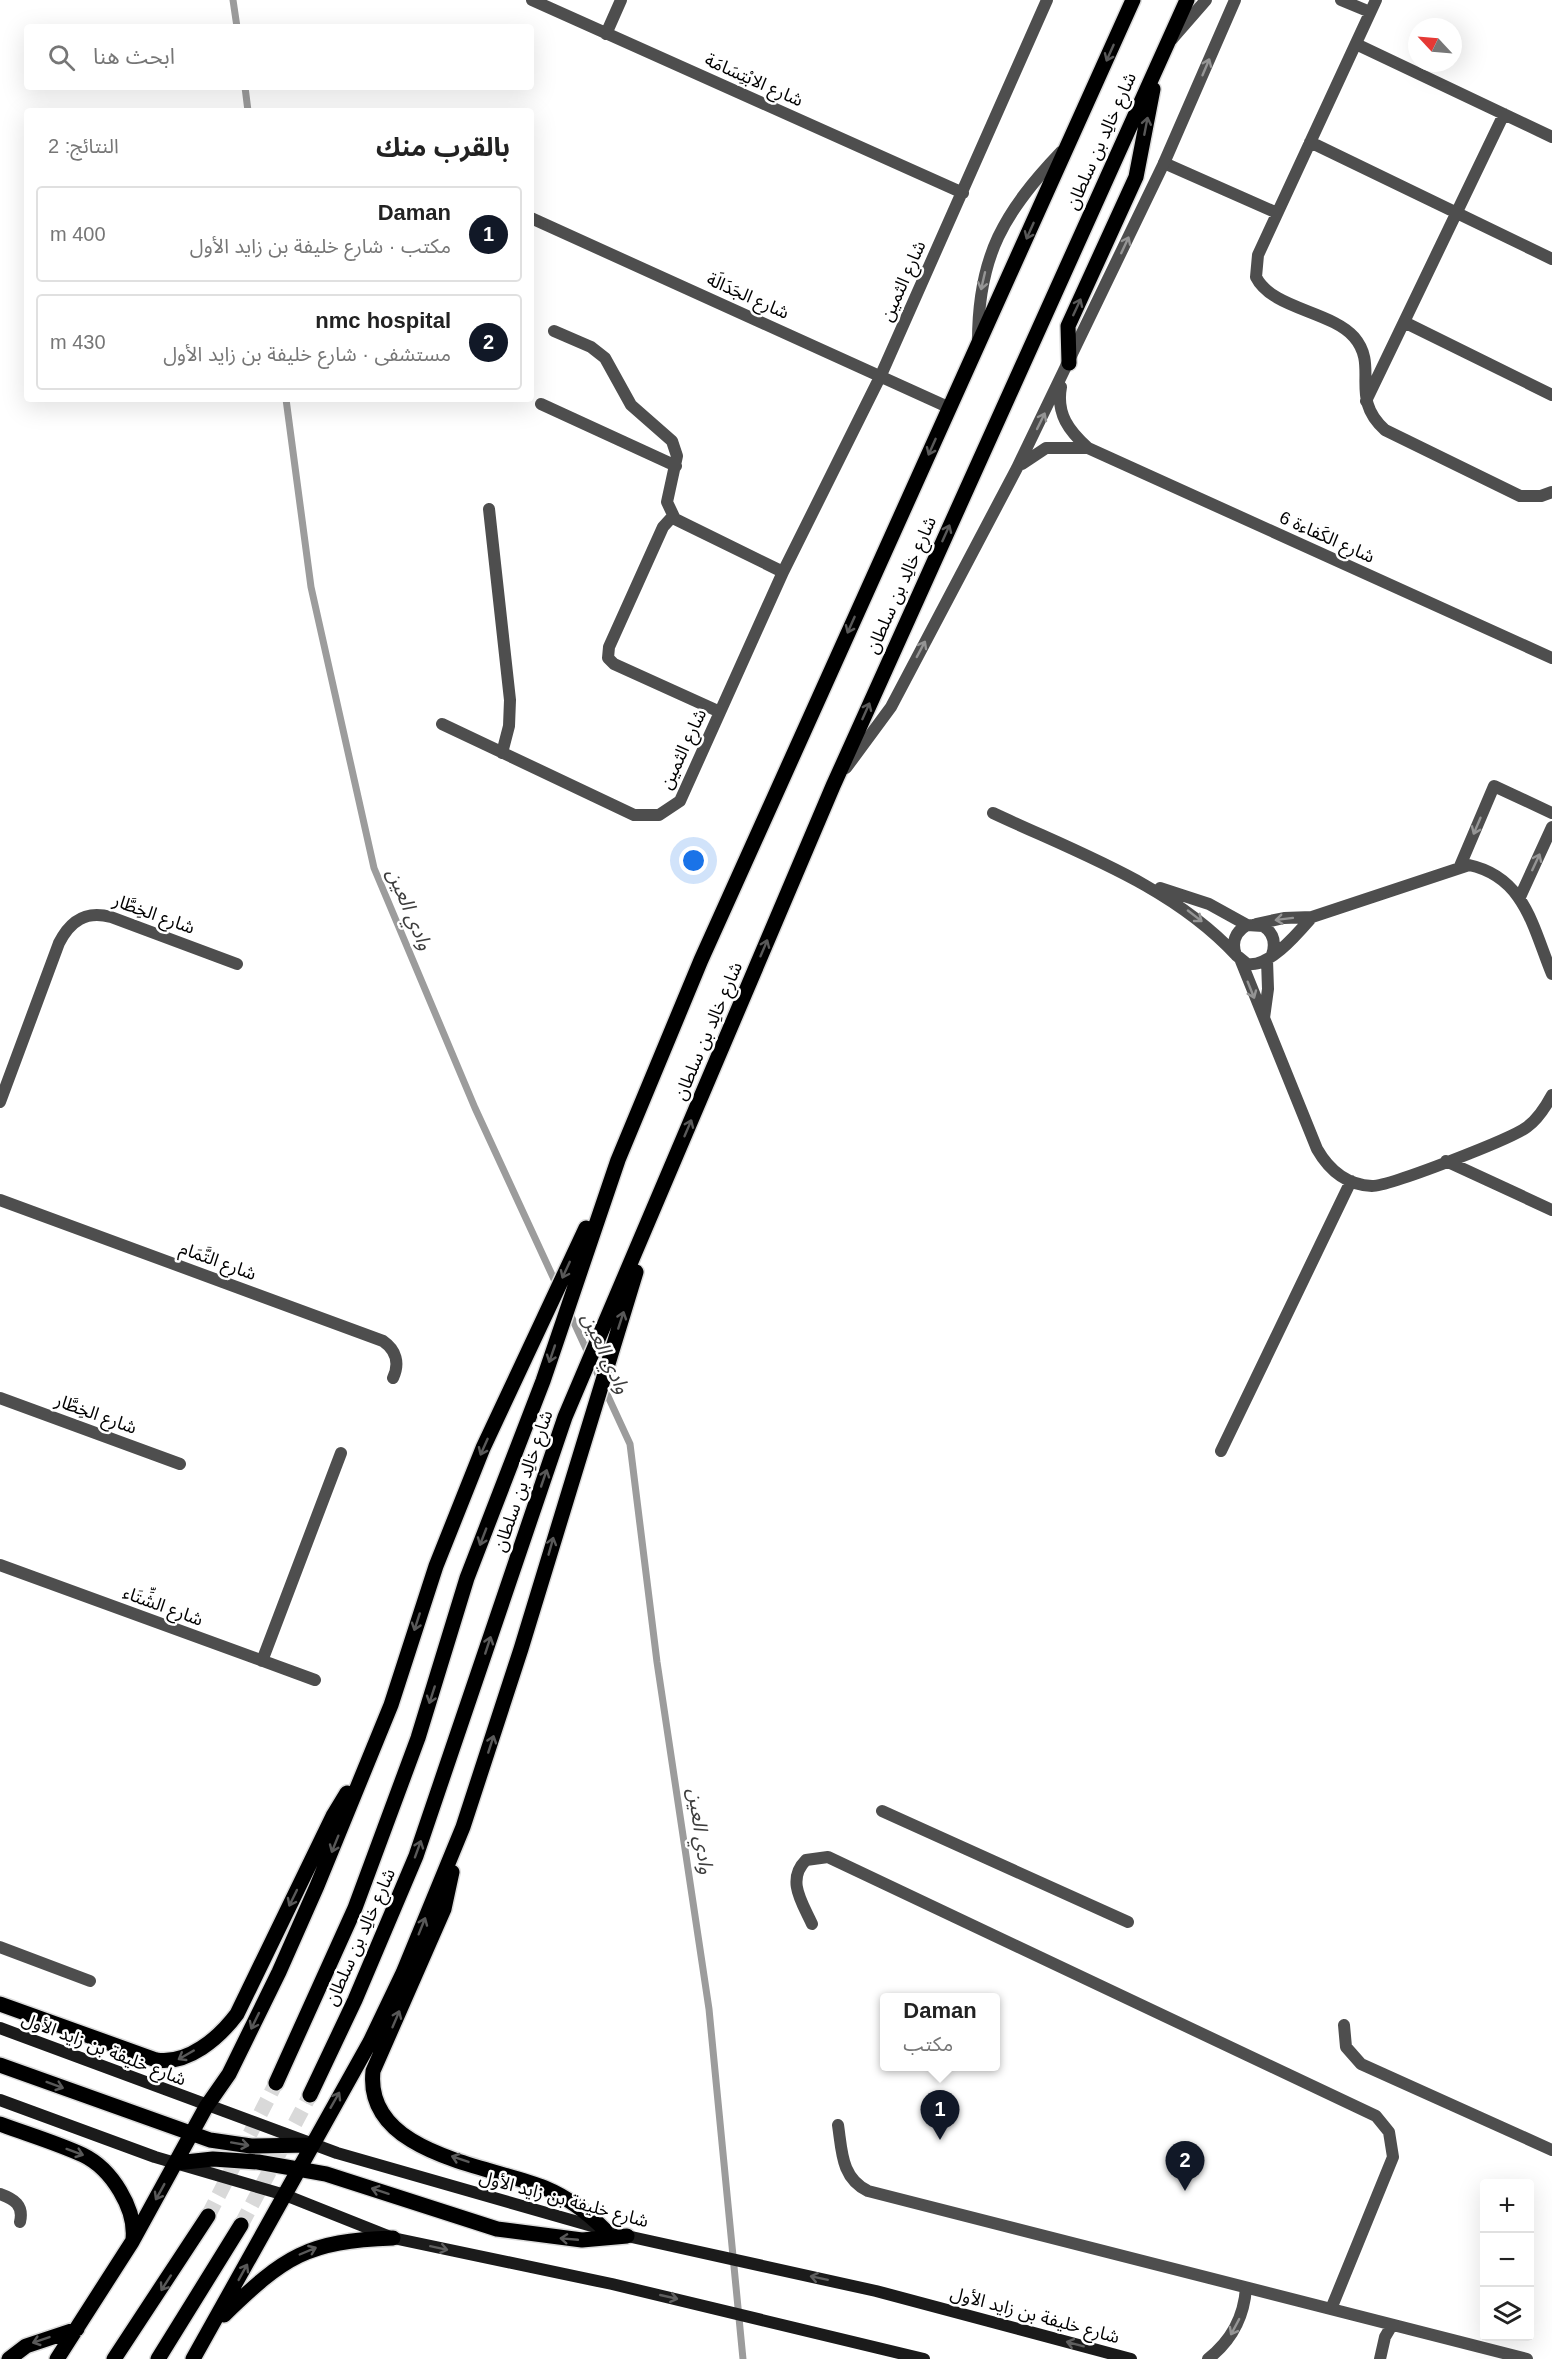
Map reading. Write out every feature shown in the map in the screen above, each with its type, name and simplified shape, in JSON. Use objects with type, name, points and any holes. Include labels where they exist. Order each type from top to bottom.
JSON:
[{"type":"main road","name":"شارع خالِد بن سلطان","points":[[276,2083],[356,1908],[418,1738],[467,1578],[543,1381],[618,1160],[700,960],[1133,0]]},
{"type":"main road","name":"شارع خالِد بن سلطان","points":[[310,2095],[355,2000],[416,1856],[566,1417],[832,786],[1187,0]]},
{"type":"main road","points":[[1066,369],[1068,326],[1136,177],[1158,63]]},
{"type":"main road","points":[[57,2359],[132,2242],[206,2107],[229,2074],[279,1972],[317,1886],[390,1705],[436,1566],[483,1448],[618,1160]]},
{"type":"main road","points":[[193,2359],[285,2195],[310,2145],[370,2042],[403,1973],[463,1827],[665,1181]]},
{"type":"main road","points":[[0,2004],[156,2060],[169,2062],[180,2060],[202,2046],[221,2033],[237,2014],[333,1816],[370,1754]]},
{"type":"main road","points":[[463,1827],[444,1909],[373,2071],[372,2095],[386,2120],[414,2144],[546,2188],[588,2213],[605,2230]]},
{"type":"main road","name":"شارع خليفة بن زايد الأول","points":[[0,2028],[310,2145],[627,2236],[876,2291],[1131,2359]]},
{"type":"main road","points":[[0,2065],[191,2134],[250,2146],[310,2145]]},
{"type":"main road","points":[[0,2100],[176,2163],[285,2195],[393,2238],[612,2284],[924,2359]]},
{"type":"main road","points":[[0,2124],[86,2156],[103,2171],[116,2186],[134,2224],[132,2242]]},
{"type":"main road","points":[[176,2163],[190,2160],[239,2160],[326,2174],[497,2229],[582,2240],[627,2236]]},
{"type":"main road","points":[[114,2359],[208,2216]]},
{"type":"main road","points":[[158,2359],[241,2225]]},
{"type":"main road","points":[[213,2325],[262,2279],[286,2261],[334,2242],[393,2238]]},
{"type":"main road","points":[[9,2359],[26,2346],[77,2329]]},
{"type":"street","name":"شارع الابْتِسَامَة","points":[[532,0],[963,193]]},
{"type":"street","points":[[606,34],[621,0]]},
{"type":"street","name":"شارع الثمين","points":[[442,724],[634,815],[659,815],[680,801],[783,572],[881,375],[1047,0]]},
{"type":"street","points":[[1165,46],[1206,0]]},
{"type":"street","points":[[832,786],[891,707],[1017,468],[1164,164],[1235,0]]},
{"type":"street","points":[[1341,0],[1370,12]]},
{"type":"street","points":[[1376,0],[1255,262],[1256,277],[1264,290],[1340,326],[1355,339],[1364,356],[1365,402],[1376,422],[1385,430],[1510,492],[1531,498],[1552,492]]},
{"type":"street","points":[[1356,44],[1552,137]]},
{"type":"street","points":[[1365,402],[1504,114]]},
{"type":"street","points":[[1310,142],[1552,259]]},
{"type":"street","points":[[978,346],[981,289],[997,238],[1024,193],[1068,145]]},
{"type":"street","points":[[1164,164],[1277,213]]},
{"type":"street","name":"شارع الجَدَالَة","points":[[534,219],[950,408]]},
{"type":"street","points":[[1404,322],[1552,395]]},
{"type":"street","points":[[554,331],[591,347],[605,358],[631,405],[672,441],[677,456],[667,495],[668,508],[673,516],[680,522],[783,572]]},
{"type":"street","name":"شارع الكَفاءة 6","points":[[1066,369],[1059,396],[1065,423],[1088,448],[1552,658]]},
{"type":"street","points":[[541,404],[676,466]]},
{"type":"street","name":"شارع الكَفاءة 6","points":[[1017,468],[1029,456],[1046,448],[1088,448]]},
{"type":"street","points":[[489,509],[510,700],[509,726],[502,753]]},
{"type":"street","points":[[673,516],[663,526],[609,647],[608,658],[614,664],[720,712]]},
{"type":"street","points":[[1460,866],[1494,786],[1552,813]]},
{"type":"street","points":[[993,813],[1147,885],[1195,916],[1238,958],[1254,965],[1270,958],[1312,917]]},
{"type":"street","points":[[1520,897],[1552,827]]},
{"type":"street","points":[[1552,974],[1520,897],[1494,872],[1469,864],[1312,917],[1284,918],[1252,925],[1240,929],[1234,941],[1238,958],[1317,1149],[1331,1168],[1351,1181],[1382,1185],[1518,1133],[1537,1118],[1552,1095]]},
{"type":"street","points":[[1147,885],[1209,904],[1252,925],[1263,926],[1272,935],[1274,949],[1270,958],[1264,1018]]},
{"type":"street","name":"شارع الخِطَّار","points":[[0,1102],[59,943],[70,925],[79,918],[100,914],[111,917],[237,963]]},
{"type":"street","points":[[1446,1161],[1552,1210]]},
{"type":"street","points":[[1221,1451],[1351,1181]]},
{"type":"street","name":"شارع التَّمَام","points":[[0,1200],[383,1341],[396,1356],[397,1363],[393,1378]]},
{"type":"street","name":"شارع الخِطَّار","points":[[0,1398],[180,1464]]},
{"type":"street","points":[[262,1661],[341,1453]]},
{"type":"street","name":"شارع الشِّتَاء","points":[[0,1565],[315,1680]]},
{"type":"street","points":[[882,1811],[1128,1922]]},
{"type":"street","points":[[812,1924],[798,1894],[795,1879],[806,1860],[828,1857],[1376,2116],[1389,2132],[1393,2157],[1331,2309]]},
{"type":"street","points":[[0,1947],[90,1981]]},
{"type":"street","points":[[1344,2025],[1346,2047],[1361,2064],[1552,2150]]},
{"type":"street","points":[[838,2125],[846,2171],[854,2183],[868,2191],[1527,2359]]},
{"type":"street","points":[[0,2194],[17,2202],[21,2212],[20,2222]]},
{"type":"street","points":[[1208,2359],[1219,2350],[1236,2327],[1245,2301],[1246,2288]]},
{"type":"street","points":[[1380,2359],[1385,2337],[1392,2325]]},
{"type":"waterway","name":"وادي العين","points":[[233,0],[237,24]]},
{"type":"waterway","name":"وادي العين","points":[[245,90],[248,108]]},
{"type":"waterway","name":"وادي العين","points":[[286,402],[311,587],[374,868],[475,1108],[630,1444],[657,1662],[709,2009],[743,2359]]},
{"type":"tunnel","points":[[208,2216],[276,2083]]},
{"type":"tunnel","points":[[241,2225],[310,2095]]},
{"type":"place","name":"Daman","points":[[940,2140]]},
{"type":"place","name":"nmc hospital","points":[[1185,2191]]}]
